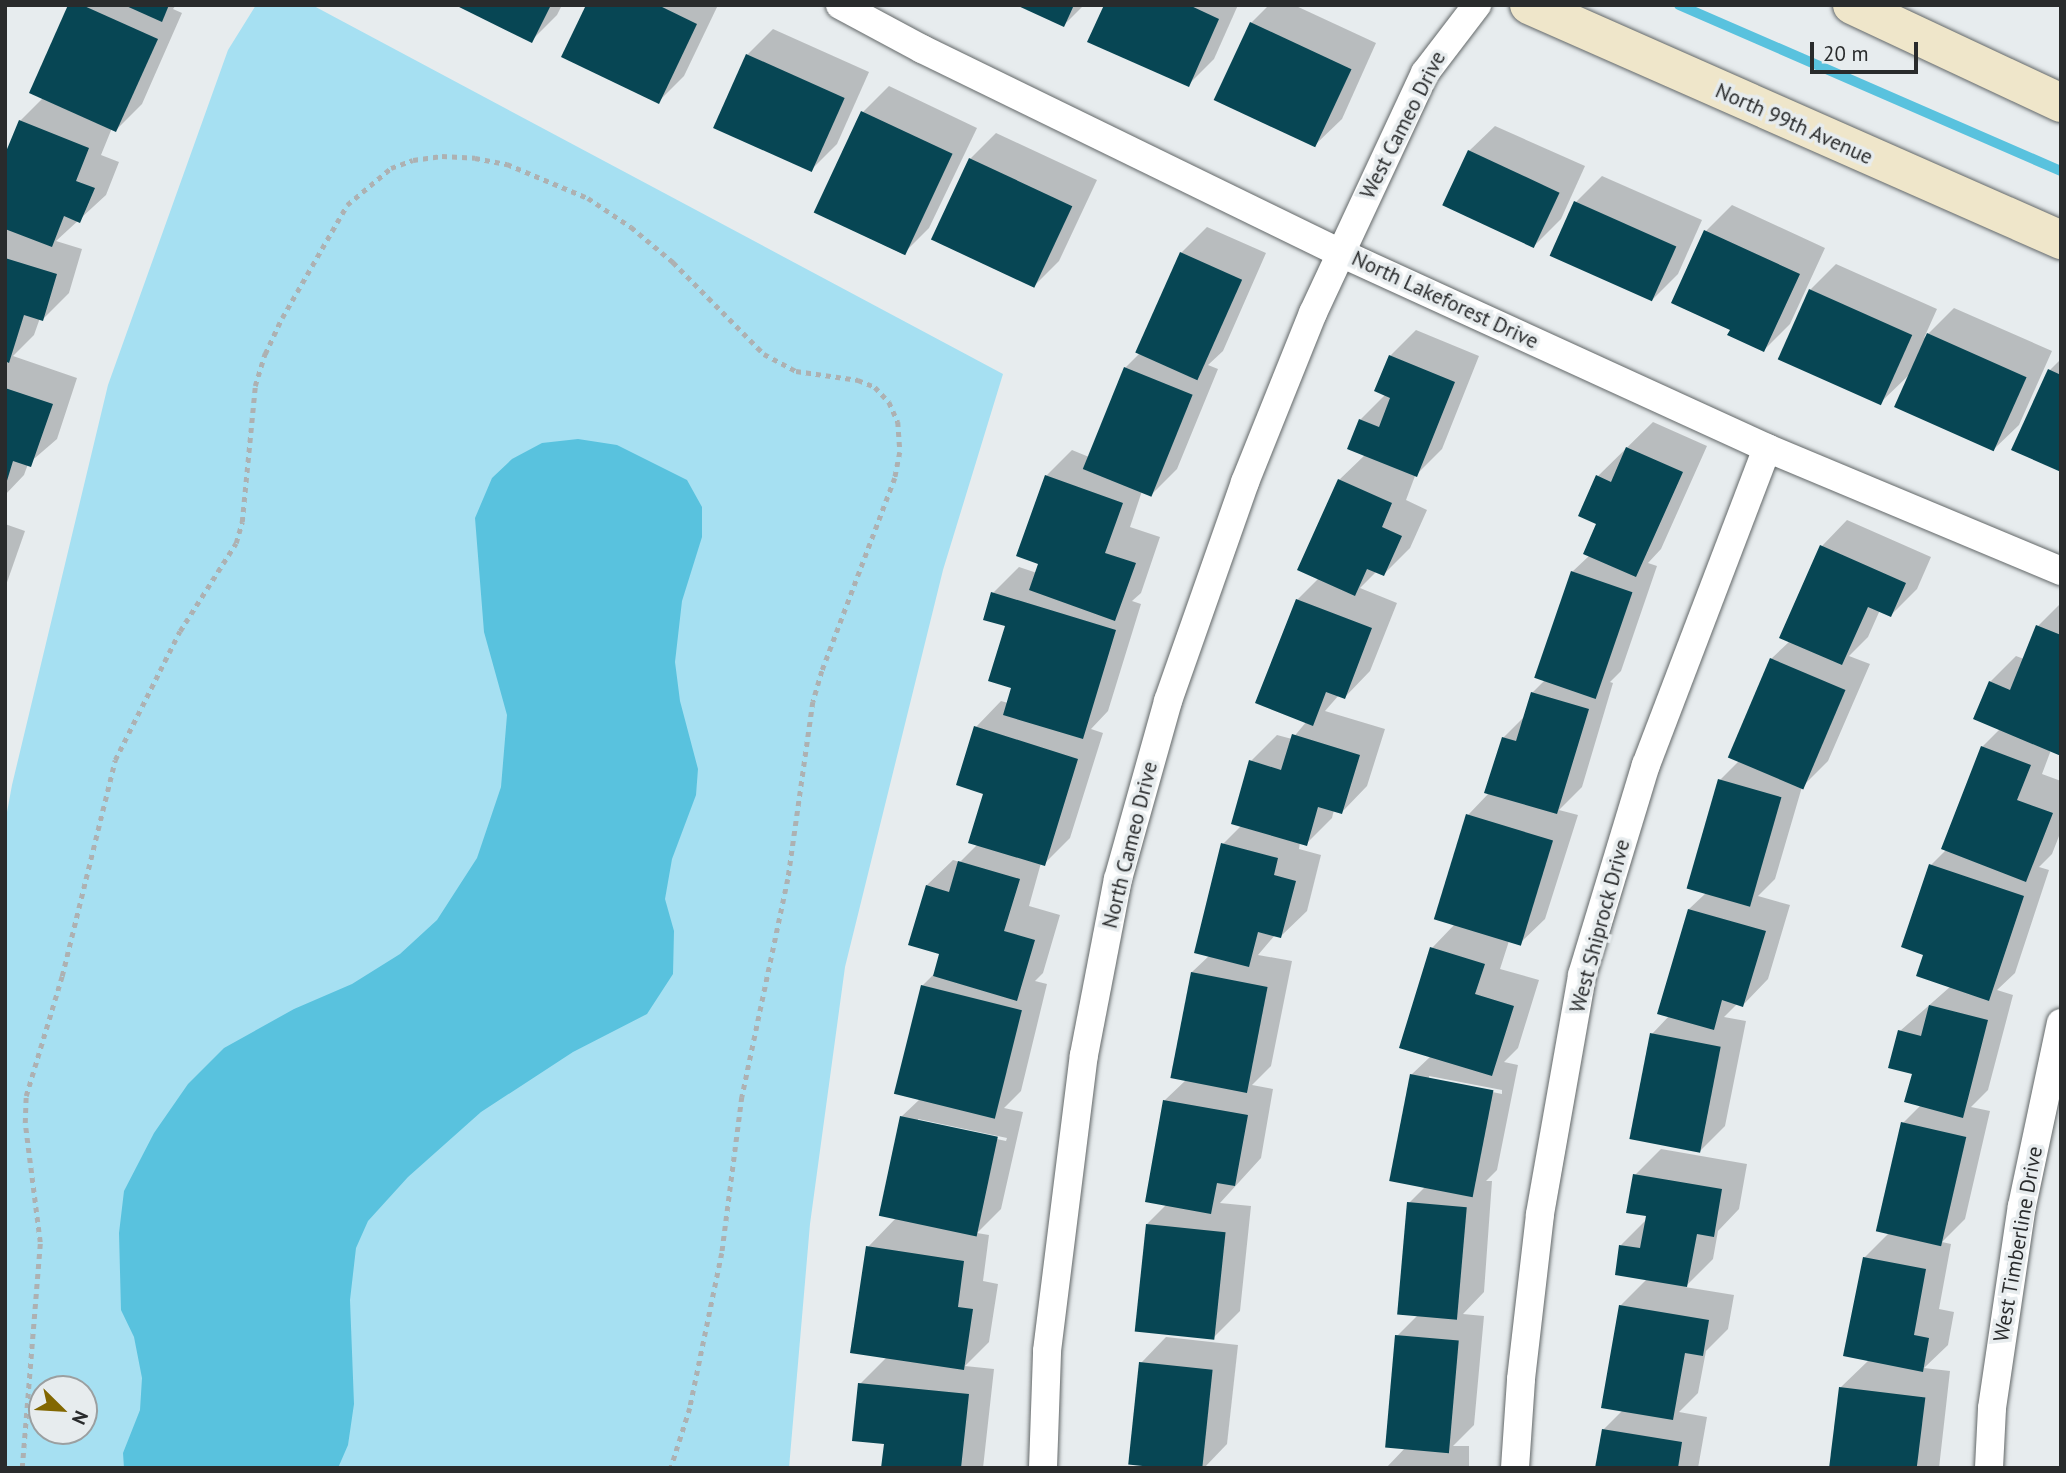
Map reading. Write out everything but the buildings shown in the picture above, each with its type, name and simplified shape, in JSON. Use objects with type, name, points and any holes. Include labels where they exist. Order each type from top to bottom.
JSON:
[{"type":"main road","name":"North 99th Avenue","points":[[1529,5],[2061,240]]},
{"type":"main road","points":[[1852,5],[2061,103]]},
{"type":"street","name":"North Lakeforest Drive","points":[[840,5],[922,49],[1341,253],[1767,448],[2061,571]]},
{"type":"street","name":"West Cameo Drive","points":[[1341,253],[1425,73],[1477,5]]},
{"type":"street","name":"North Cameo Drive","points":[[1043,1468],[1047,1351],[1083,1068],[1118,879],[1168,701],[1245,482],[1313,313],[1341,253]]},
{"type":"street","name":"West Shiprock Drive","points":[[1516,1468],[1521,1379],[1540,1214],[1582,975],[1646,765],[1767,448]]},
{"type":"street","name":"West Timberline Drive","points":[[1989,1468],[1992,1408],[2022,1206],[2061,1023]]},
{"type":"path","points":[[22,1468],[40,1242],[25,1123],[26,1096],[62,976],[115,760],[180,632],[236,543],[242,522],[255,386],[265,354],[282,318],[347,205],[391,168],[413,160],[442,156],[507,164],[588,198],[631,227],[673,262],[764,354],[796,371],[858,380],[875,387],[889,402],[898,422],[900,452],[895,478],[822,671],[813,702],[788,879],[742,1097],[722,1253],[690,1408],[671,1468]]},
{"type":"shaded area","points":[[256,5],[312,5],[1003,374],[943,570],[845,967],[810,1224],[789,1468],[5,1468],[5,823],[108,385],[228,50]]},
{"type":"shaded area","points":[[578,439],[617,445],[687,480],[702,507],[702,537],[682,601],[675,662],[680,701],[698,769],[696,795],[672,859],[665,899],[674,931],[673,974],[647,1014],[573,1052],[481,1112],[408,1177],[368,1221],[356,1248],[350,1300],[354,1404],[348,1445],[338,1468],[124,1468],[123,1453],[140,1410],[142,1378],[134,1337],[121,1310],[119,1233],[124,1191],[154,1133],[188,1084],[224,1048],[294,1009],[352,984],[400,954],[437,920],[477,858],[501,787],[507,715],[484,632],[475,518],[492,478],[512,459],[542,443]]},
{"type":"waterway","points":[[1679,5],[2061,171]]}]
